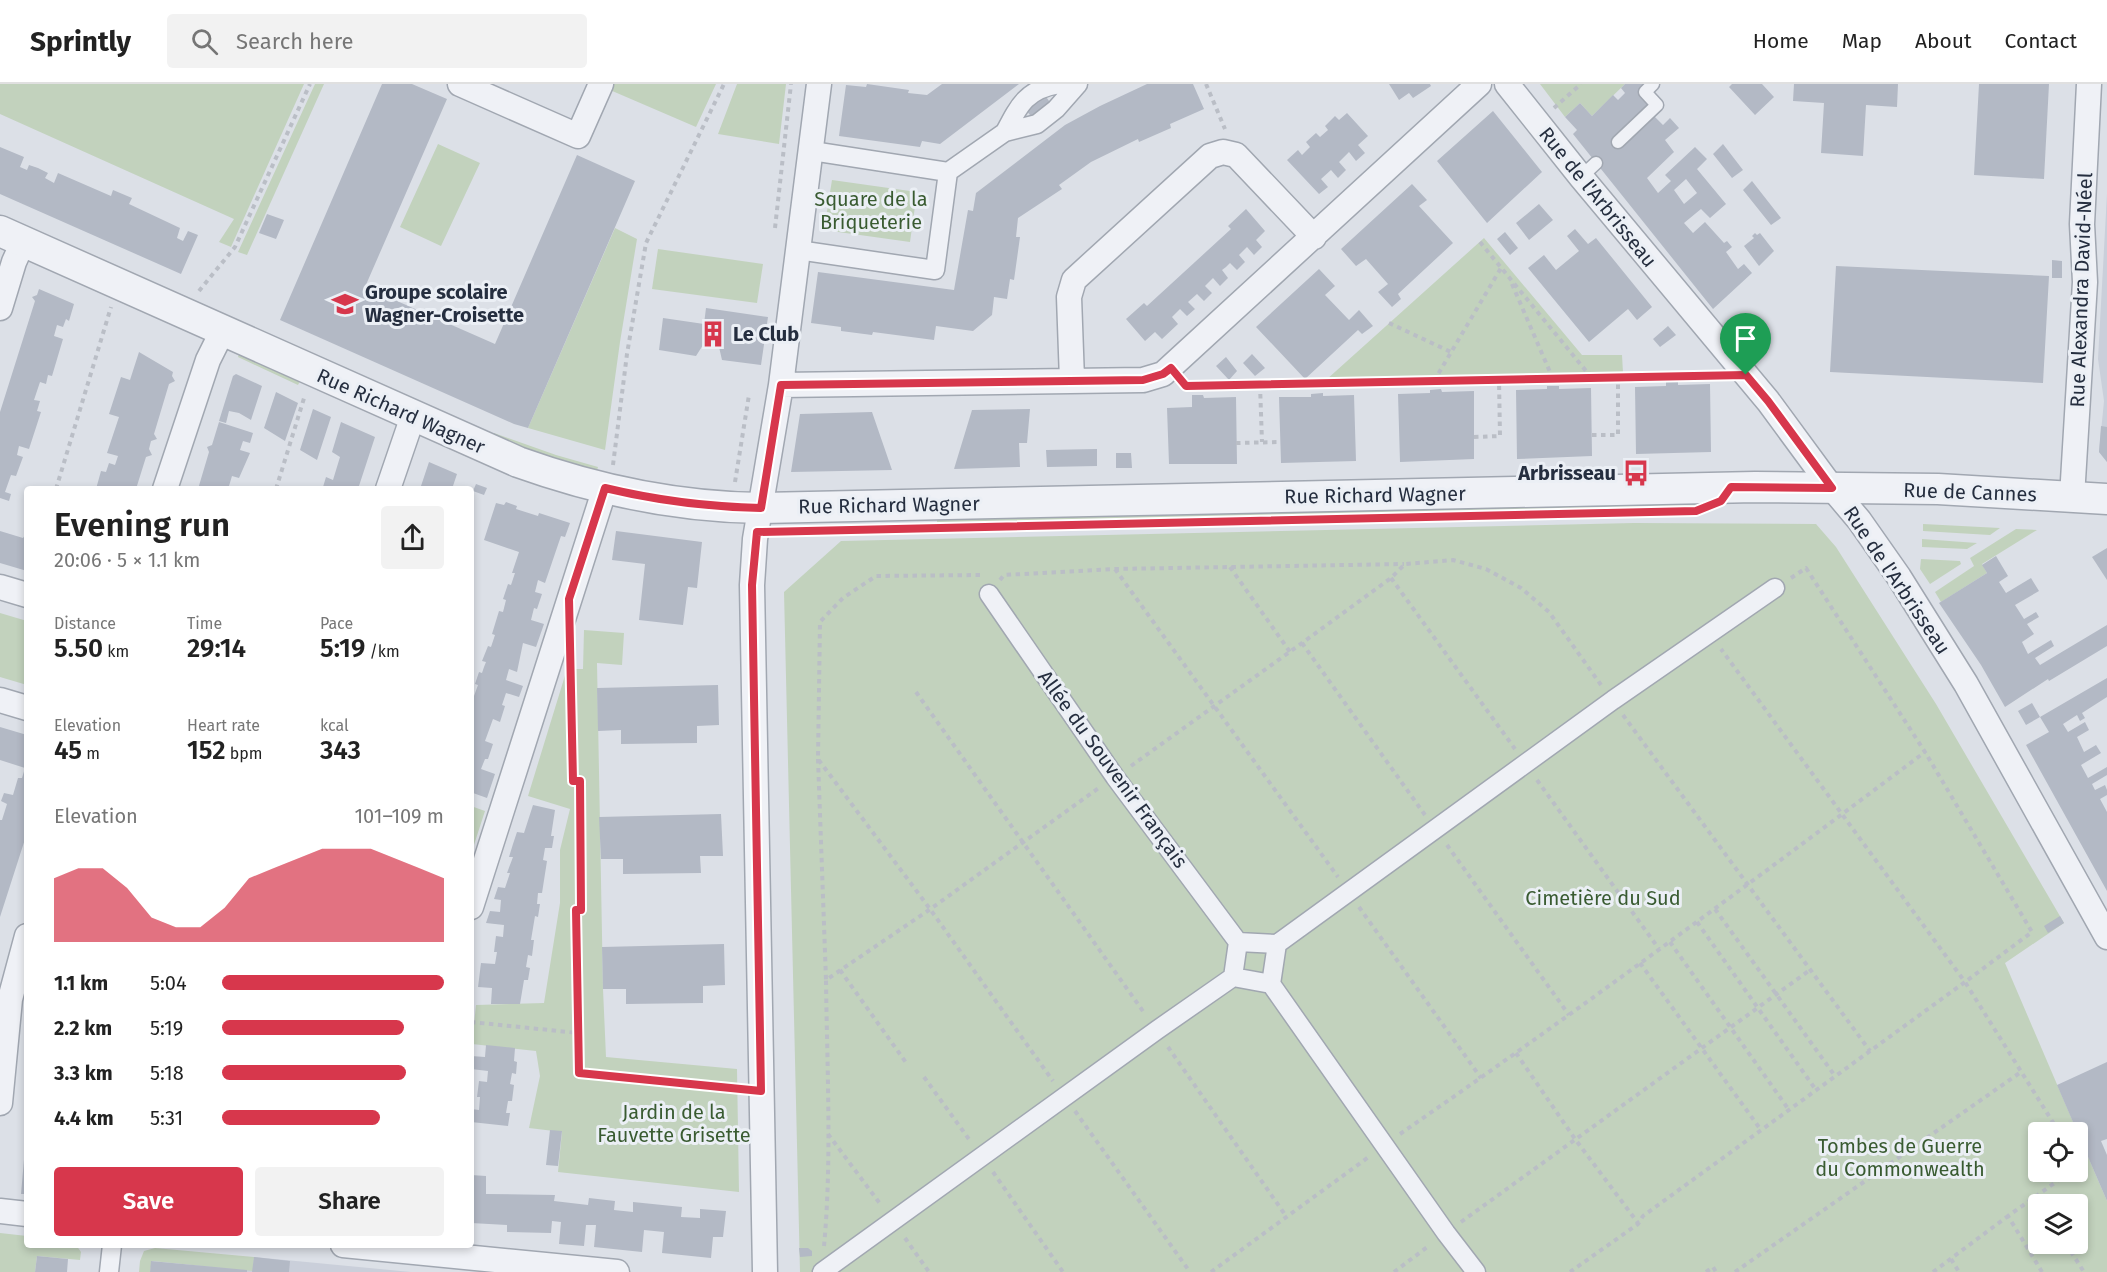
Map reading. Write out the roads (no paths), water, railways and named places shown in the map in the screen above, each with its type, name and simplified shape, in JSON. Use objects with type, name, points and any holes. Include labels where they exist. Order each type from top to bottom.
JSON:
[{"type":"street","points":[[459,84],[578,136],[602,84]]},
{"type":"street","points":[[765,1272],[752,585],[755,539],[781,385],[819,84]]},
{"type":"street","points":[[1005,132],[1020,103],[1042,87],[1059,84]]},
{"type":"street","points":[[812,151],[948,172],[1005,132],[1037,124],[1056,109],[1078,84]]},
{"type":"street","points":[[781,385],[1143,380],[1163,374],[1479,84]]},
{"type":"street","name":"Rue de l'Arbrisseau","points":[[1507,84],[1588,170],[1859,520],[1899,577],[1966,684],[2107,937]]},
{"type":"street","name":"Rue Alexandra David-Néel","points":[[2072,497],[2085,282],[2082,224],[2089,84]]},
{"type":"street","points":[[1072,380],[1069,297],[1074,280],[1210,156],[1223,152],[1236,155],[1314,237]]},
{"type":"street","points":[[798,250],[935,270],[948,172]]},
{"type":"street","points":[[0,308],[14,262],[12,236]]},
{"type":"street","name":"Rue Richard Wagner","points":[[12,236],[518,462],[563,477],[611,471],[668,500],[708,505],[763,497],[1702,487],[1832,488]]},
{"type":"street","points":[[166,486],[204,370],[222,330]]},
{"type":"street","points":[[389,486],[413,416]]},
{"type":"street","points":[[474,898],[611,471]]},
{"type":"street","name":"Rue de Cannes","points":[[1832,488],[1938,489],[2107,499]]},
{"type":"street","points":[[0,587],[24,594]]},
{"type":"street","points":[[1233,977],[1238,942],[1277,944],[1613,700],[1775,588]]},
{"type":"street","name":"Allée du Souvenir Français","points":[[989,594],[1115,777],[1238,942]]},
{"type":"street","points":[[0,700],[24,707]]},
{"type":"street","points":[[1277,944],[1271,984],[1446,1233],[1476,1272]]},
{"type":"street","points":[[0,1103],[10,999],[24,946]]},
{"type":"street","points":[[823,1264],[893,1221],[1233,977],[1271,984]]},
{"type":"street","points":[[0,1211],[24,1214]]},
{"type":"street","points":[[109,1272],[112,1248]]},
{"type":"street","points":[[412,1248],[435,1249],[473,1265],[617,1272]]},
{"type":"lane","points":[[1618,142],[1657,105],[1645,92],[1653,84]]},
{"type":"place","name":"Groupe scolaire Wagner-Croisette","points":[[345,304]]},
{"type":"place","name":"Le Club","points":[[713,334]]},
{"type":"place","name":"Arbrisseau","points":[[1636,473]]},
{"type":"park label","name":"Square de la Briqueterie","points":[[871,210]]},
{"type":"park label","name":"Cimetière du Sud","points":[[1603,898]]},
{"type":"park label","name":"Jardin de la Fauvette Grisette","points":[[674,1124]]},
{"type":"park label","name":"Tombes de Guerre du Commonwealth","points":[[1900,1158]]}]
